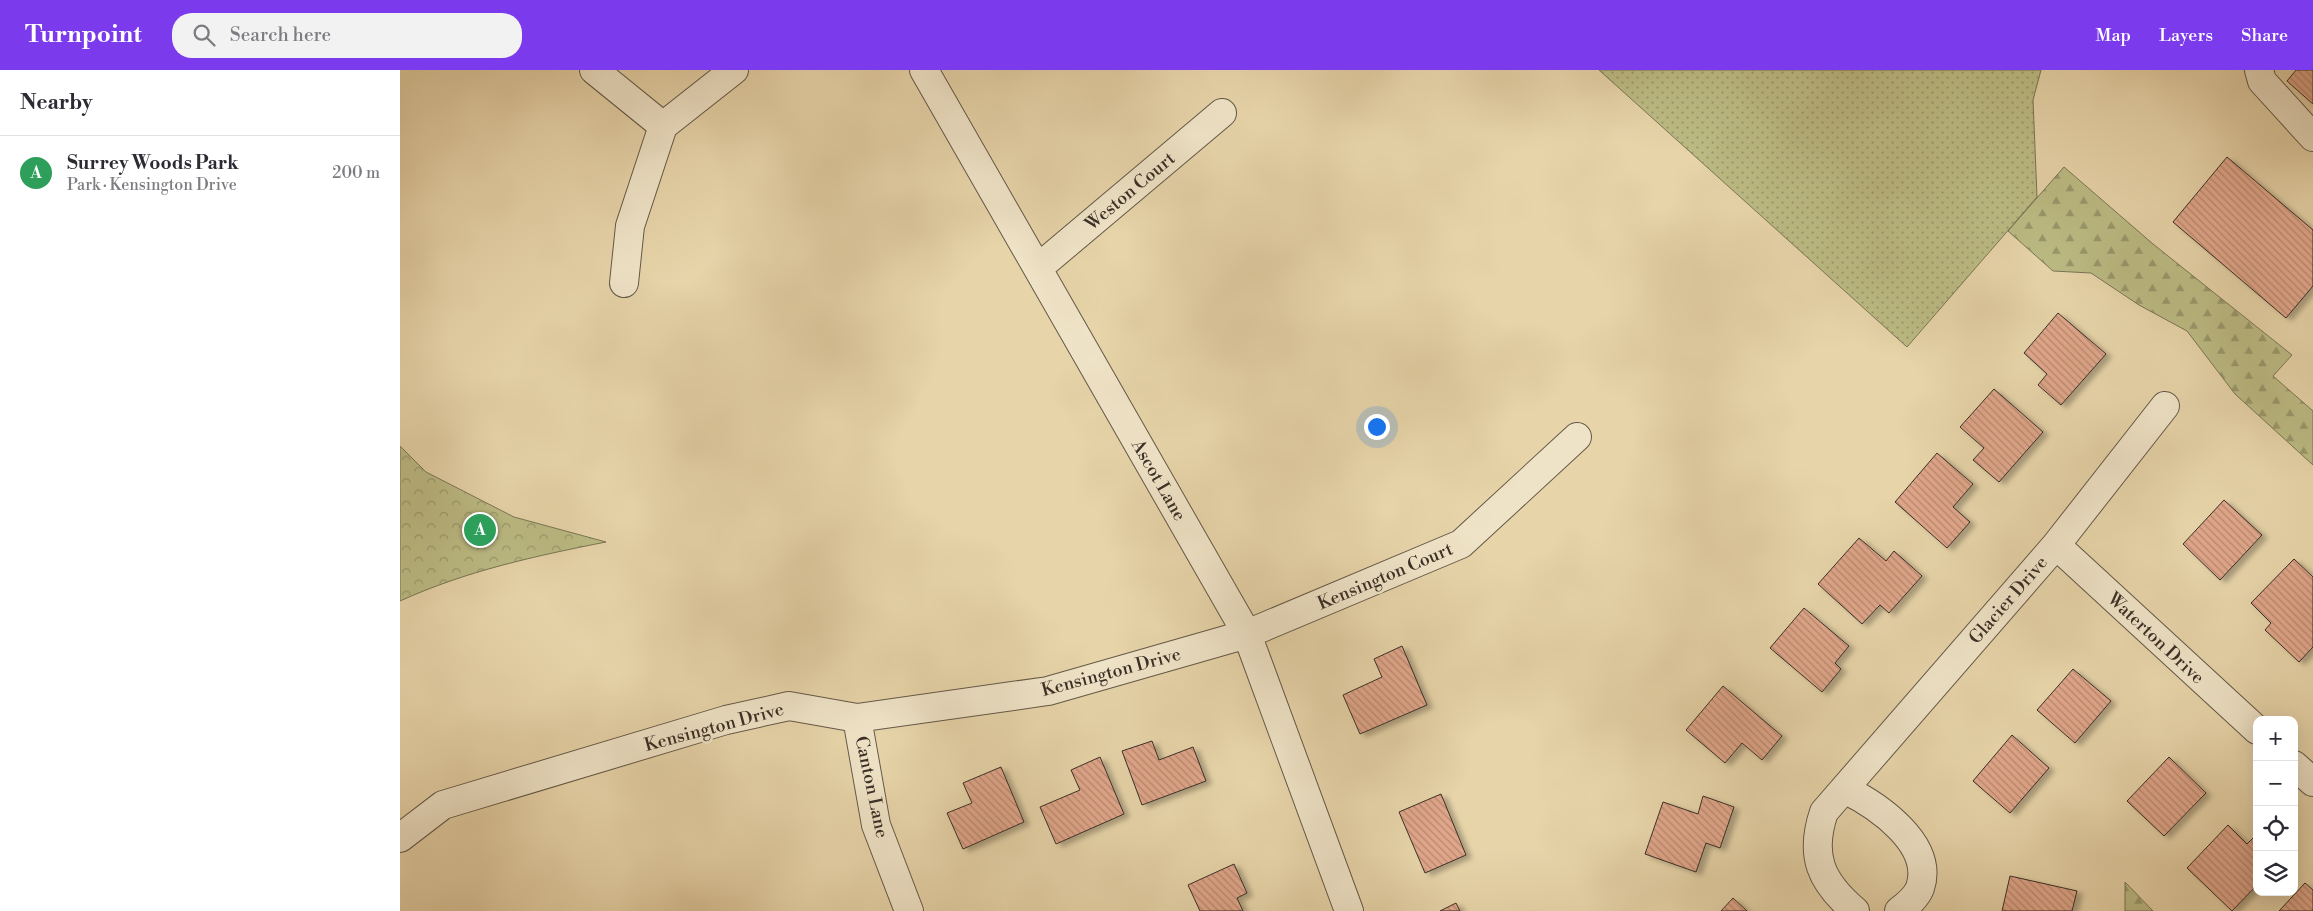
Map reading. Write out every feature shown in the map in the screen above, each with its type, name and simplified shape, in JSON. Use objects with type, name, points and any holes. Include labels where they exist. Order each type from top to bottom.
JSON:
[{"type":"street","points":[[594,70],[664,126]]},
{"type":"street","points":[[624,283],[630,226],[664,126],[734,70]]},
{"type":"street","name":"Ascot Lane","points":[[924,70],[1247,634],[1349,911]]},
{"type":"street","points":[[2259,70],[2262,81],[2313,137]]},
{"type":"street","name":"Weston Court","points":[[1038,268],[1222,113]]},
{"type":"street","name":"Glacier Drive","points":[[1855,911],[1826,881],[1820,865],[1817,833],[1824,812],[2056,546],[2165,406]]},
{"type":"street","name":"Kensington Court","points":[[1247,634],[1461,544],[1577,436]]},
{"type":"street","name":"Waterton Drive","points":[[2056,546],[2253,726]]},
{"type":"street","name":"Kensington Drive","points":[[400,838],[443,805],[726,720],[789,706],[857,718],[1048,691],[1247,634]]},
{"type":"street","name":"Canton Lane","points":[[857,718],[876,825],[909,911]]},
{"type":"street","points":[[2298,769],[2313,782]]},
{"type":"street","points":[[1844,789],[1868,803],[1904,831],[1915,847],[1922,873],[1920,888],[1915,897],[1899,911]]},
{"type":"green space","points":[[1599,70],[2041,70],[2033,100],[2037,197],[1907,347]]},
{"type":"green space","points":[[2064,167],[2153,244],[2292,355],[2273,376],[2313,411],[2313,465],[2235,394],[2187,331],[2139,305],[2091,273],[2053,271],[2008,231]]},
{"type":"green space","points":[[400,446],[426,472],[514,517],[606,542],[527,559],[475,573],[425,590],[400,601]]},
{"type":"green space","points":[[2125,882],[2153,911],[2125,911]]},
{"type":"building","points":[[2296,70],[2313,70],[2313,104],[2287,81]]},
{"type":"building","points":[[2227,157],[2313,230],[2313,286],[2286,318],[2173,222]]},
{"type":"building","points":[[2058,313],[2106,354],[2061,405],[2038,385],[2047,374],[2024,353]]},
{"type":"building","points":[[1994,389],[2043,432],[1999,482],[1973,460],[1984,448],[1960,427]]},
{"type":"building","points":[[1937,453],[1973,484],[1953,507],[1970,522],[1947,548],[1895,502]]},
{"type":"building","points":[[2224,500],[2262,535],[2220,580],[2183,544]]},
{"type":"building","points":[[1859,538],[1886,561],[1894,551],[1922,576],[1889,613],[1880,605],[1862,624],[1818,584]]},
{"type":"building","points":[[2294,559],[2313,577],[2313,647],[2299,662],[2265,630],[2271,623],[2251,603]]},
{"type":"building","points":[[1804,608],[1849,646],[1835,663],[1841,669],[1822,692],[1770,648]]},
{"type":"building","points":[[1402,646],[1427,705],[1360,734],[1343,695],[1382,677],[1374,659]]},
{"type":"building","points":[[2073,669],[2111,701],[2075,743],[2037,710]]},
{"type":"building","points":[[1723,686],[1782,736],[1762,760],[1742,743],[1725,763],[1686,730]]},
{"type":"building","points":[[2012,735],[2049,768],[2010,813],[1973,781]]},
{"type":"building","points":[[1152,741],[1159,760],[1193,747],[1206,781],[1142,805],[1122,751]]},
{"type":"building","points":[[1100,757],[1124,814],[1056,844],[1040,807],[1080,790],[1071,770]]},
{"type":"building","points":[[2169,757],[2206,793],[2164,836],[2127,801]]},
{"type":"building","points":[[1001,767],[1024,822],[963,849],[947,813],[972,803],[963,783]]},
{"type":"building","points":[[1441,794],[1466,855],[1425,873],[1399,812]]},
{"type":"building","points":[[1703,796],[1734,807],[1720,848],[1706,843],[1696,872],[1645,854],[1663,802],[1698,814]]},
{"type":"building","points":[[2228,825],[2247,844],[2253,838],[2253,889],[2232,911],[2187,868]]},
{"type":"building","points":[[1234,864],[1247,893],[1237,898],[1243,911],[1200,911],[1188,885]]},
{"type":"building","points":[[2010,876],[2077,891],[2072,911],[2002,911]]},
{"type":"building","points":[[2305,883],[2313,890],[2313,911],[2279,911],[2293,896],[2298,896],[2298,891]]},
{"type":"building","points":[[1733,898],[1747,911],[1721,911]]},
{"type":"building","points":[[1456,903],[1460,911],[1440,911]]},
{"type":"place","name":"Surrey Woods Park","points":[[480,530]]}]
